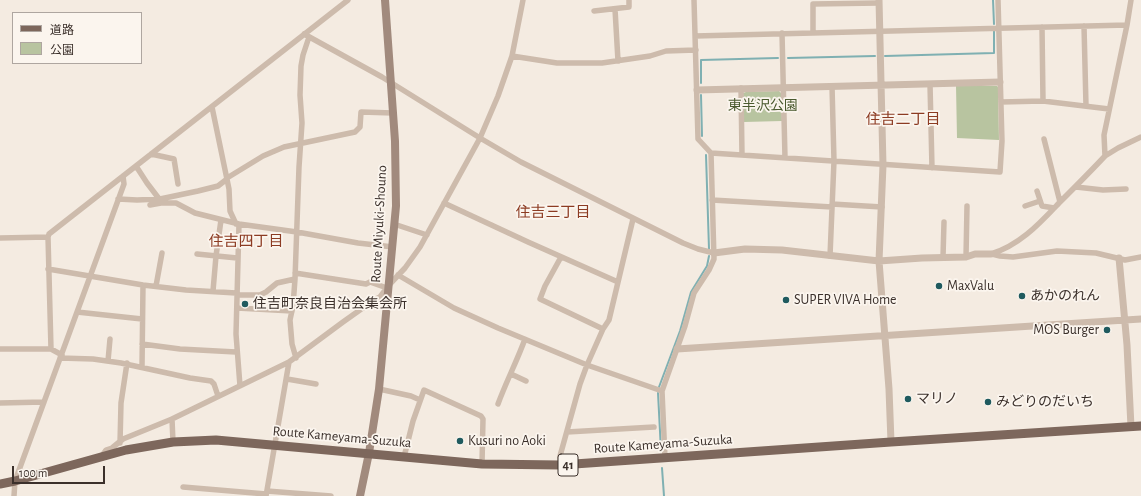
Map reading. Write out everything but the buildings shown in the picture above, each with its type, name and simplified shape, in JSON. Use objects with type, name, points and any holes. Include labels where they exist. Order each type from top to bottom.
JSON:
[{"type":"main road","name":"Route Miyuki-Shouno","points":[[360,496],[378,390],[394,224],[396,175],[385,0]]},
{"type":"main road","name":"Route Kameyama-Suzuka","points":[[0,484],[126,450],[173,442],[216,440],[275,444],[404,457],[520,466],[560,465],[1141,426]]},
{"type":"street","points":[[51,349],[48,269],[49,234],[212,107],[307,36],[348,0]]},
{"type":"street","points":[[101,457],[106,450],[120,443],[123,439],[172,419],[296,358],[343,322],[380,297],[414,258],[480,138],[498,96],[512,56],[523,0]]},
{"type":"street","points":[[594,11],[629,7],[628,0]]},
{"type":"street","points":[[665,458],[662,391],[685,326],[694,293],[709,270],[714,259],[710,153],[698,139],[694,0]]},
{"type":"street","points":[[710,153],[1000,172],[1002,143],[998,0]]},
{"type":"street","points":[[1105,156],[1104,135],[1131,0]]},
{"type":"street","points":[[813,33],[813,4],[879,2],[883,165],[879,260],[889,389],[891,442]]},
{"type":"street","points":[[615,9],[618,60]]},
{"type":"street","points":[[695,36],[1127,25]]},
{"type":"street","points":[[1084,26],[1086,106]]},
{"type":"street","points":[[1042,27],[1043,100]]},
{"type":"street","points":[[782,33],[785,158]]},
{"type":"street","points":[[307,36],[390,82],[521,162],[633,219],[698,249],[714,253],[745,249],[782,250],[879,260],[966,257],[975,254],[991,254],[1013,257],[1057,251],[1096,253],[1126,260],[1141,257]]},
{"type":"street","points":[[296,358],[292,344],[290,320],[295,276],[301,144],[302,66],[307,36]]},
{"type":"street","points":[[512,56],[557,63],[602,63],[650,56],[666,51],[696,50]]},
{"type":"street","points":[[697,90],[1000,82]]},
{"type":"street","points":[[930,84],[932,168]]},
{"type":"street","points":[[830,256],[834,161],[832,86]]},
{"type":"street","points":[[741,88],[742,155]]},
{"type":"street","points":[[1001,102],[1043,100],[1109,109]]},
{"type":"street","points":[[212,107],[227,178],[230,211],[237,224],[236,352],[240,386]]},
{"type":"street","points":[[150,205],[218,186],[227,178],[274,151],[284,147],[355,132],[360,127],[361,112],[393,114]]},
{"type":"street","points":[[991,254],[1003,250],[1024,238],[1105,156],[1141,137]]},
{"type":"street","points":[[1044,139],[1060,202]]},
{"type":"street","points":[[151,154],[174,158],[178,184]]},
{"type":"street","points":[[136,166],[161,201]]},
{"type":"street","points":[[14,496],[15,481],[124,184],[123,176]]},
{"type":"street","points":[[1076,187],[1103,190],[1126,189]]},
{"type":"street","points":[[1037,191],[1042,206],[1054,208]]},
{"type":"street","points":[[118,200],[161,201],[176,203],[195,213],[237,224],[392,247]]},
{"type":"street","points":[[712,200],[882,207]]},
{"type":"street","points":[[1025,206],[1040,201]]},
{"type":"street","points":[[444,203],[618,282]]},
{"type":"street","points":[[966,257],[967,206]]},
{"type":"street","points":[[560,465],[560,456],[580,384],[603,329],[609,320],[633,219]]},
{"type":"street","points":[[213,291],[221,220]]},
{"type":"street","points":[[943,257],[944,222]]},
{"type":"street","points":[[394,224],[427,235]]},
{"type":"street","points":[[0,238],[48,237]]},
{"type":"street","points":[[156,286],[162,253]]},
{"type":"street","points":[[197,254],[237,258]]},
{"type":"street","points":[[561,257],[545,286],[540,299],[603,329]]},
{"type":"street","points":[[1119,258],[1131,427]]},
{"type":"street","points":[[48,269],[143,285],[237,294],[260,295],[272,286],[295,276],[366,284],[370,282],[388,286]]},
{"type":"street","points":[[398,275],[454,308],[587,365],[662,391]]},
{"type":"street","points":[[142,366],[143,285]]},
{"type":"street","points":[[237,308],[292,311]]},
{"type":"street","points":[[78,312],[142,320]]},
{"type":"street","points":[[677,350],[1141,319]]},
{"type":"street","points":[[108,361],[110,339]]},
{"type":"street","points":[[498,404],[516,364],[525,339]]},
{"type":"street","points":[[142,344],[180,349],[236,352]]},
{"type":"street","points":[[0,349],[51,349],[61,356],[142,366],[190,378],[211,381],[214,384],[218,396]]},
{"type":"street","points":[[266,494],[289,362]]},
{"type":"street","points":[[120,443],[121,403],[127,364]]},
{"type":"street","points":[[511,374],[526,380]]},
{"type":"street","points":[[287,379],[316,384]]},
{"type":"street","points":[[378,390],[411,396],[420,400]]},
{"type":"street","points":[[404,457],[412,422],[424,390],[482,416],[482,464]]},
{"type":"street","points":[[0,403],[44,402]]},
{"type":"street","points":[[172,419],[173,442]]},
{"type":"street","points":[[567,432],[654,427]]},
{"type":"street","points":[[183,486],[266,494],[331,496]]},
{"type":"green space","points":[[956,86],[998,87],[999,140],[957,138]]},
{"type":"green space","name":"東半沢公園","points":[[779,91],[781,93],[782,121],[744,122],[743,93]]},
{"type":"waterway","points":[[993,0],[994,24]]},
{"type":"waterway","points":[[885,56],[994,53],[994,31]]},
{"type":"waterway","points":[[788,58],[875,56]]},
{"type":"waterway","points":[[701,83],[701,60],[778,58]]},
{"type":"waterway","points":[[701,95],[702,136]]},
{"type":"waterway","points":[[706,155],[709,249]]},
{"type":"waterway","points":[[659,387],[680,331],[691,292],[707,266],[709,256]]},
{"type":"waterway","points":[[658,393],[661,451]]},
{"type":"waterway","points":[[662,468],[664,496]]},
{"type":"place","name":"MaxValu","points":[[939,286]]},
{"type":"place","name":"あかのれん","points":[[1022,296]]},
{"type":"place","name":"SUPER VIVA Home","points":[[786,300]]},
{"type":"place","name":"住吉町奈良自治会集会所","points":[[245,304]]},
{"type":"place","name":"MOS Burger","points":[[1107,330]]},
{"type":"place","name":"マリノ","points":[[908,399]]},
{"type":"place","name":"みどりのだいち","points":[[988,402]]},
{"type":"place","name":"Kusuri no Aoki","points":[[460,441]]},
{"type":"district","name":"住吉二丁目","points":[[903,119]]},
{"type":"district","name":"住吉三丁目","points":[[553,212]]},
{"type":"district","name":"住吉四丁目","points":[[246,241]]}]
